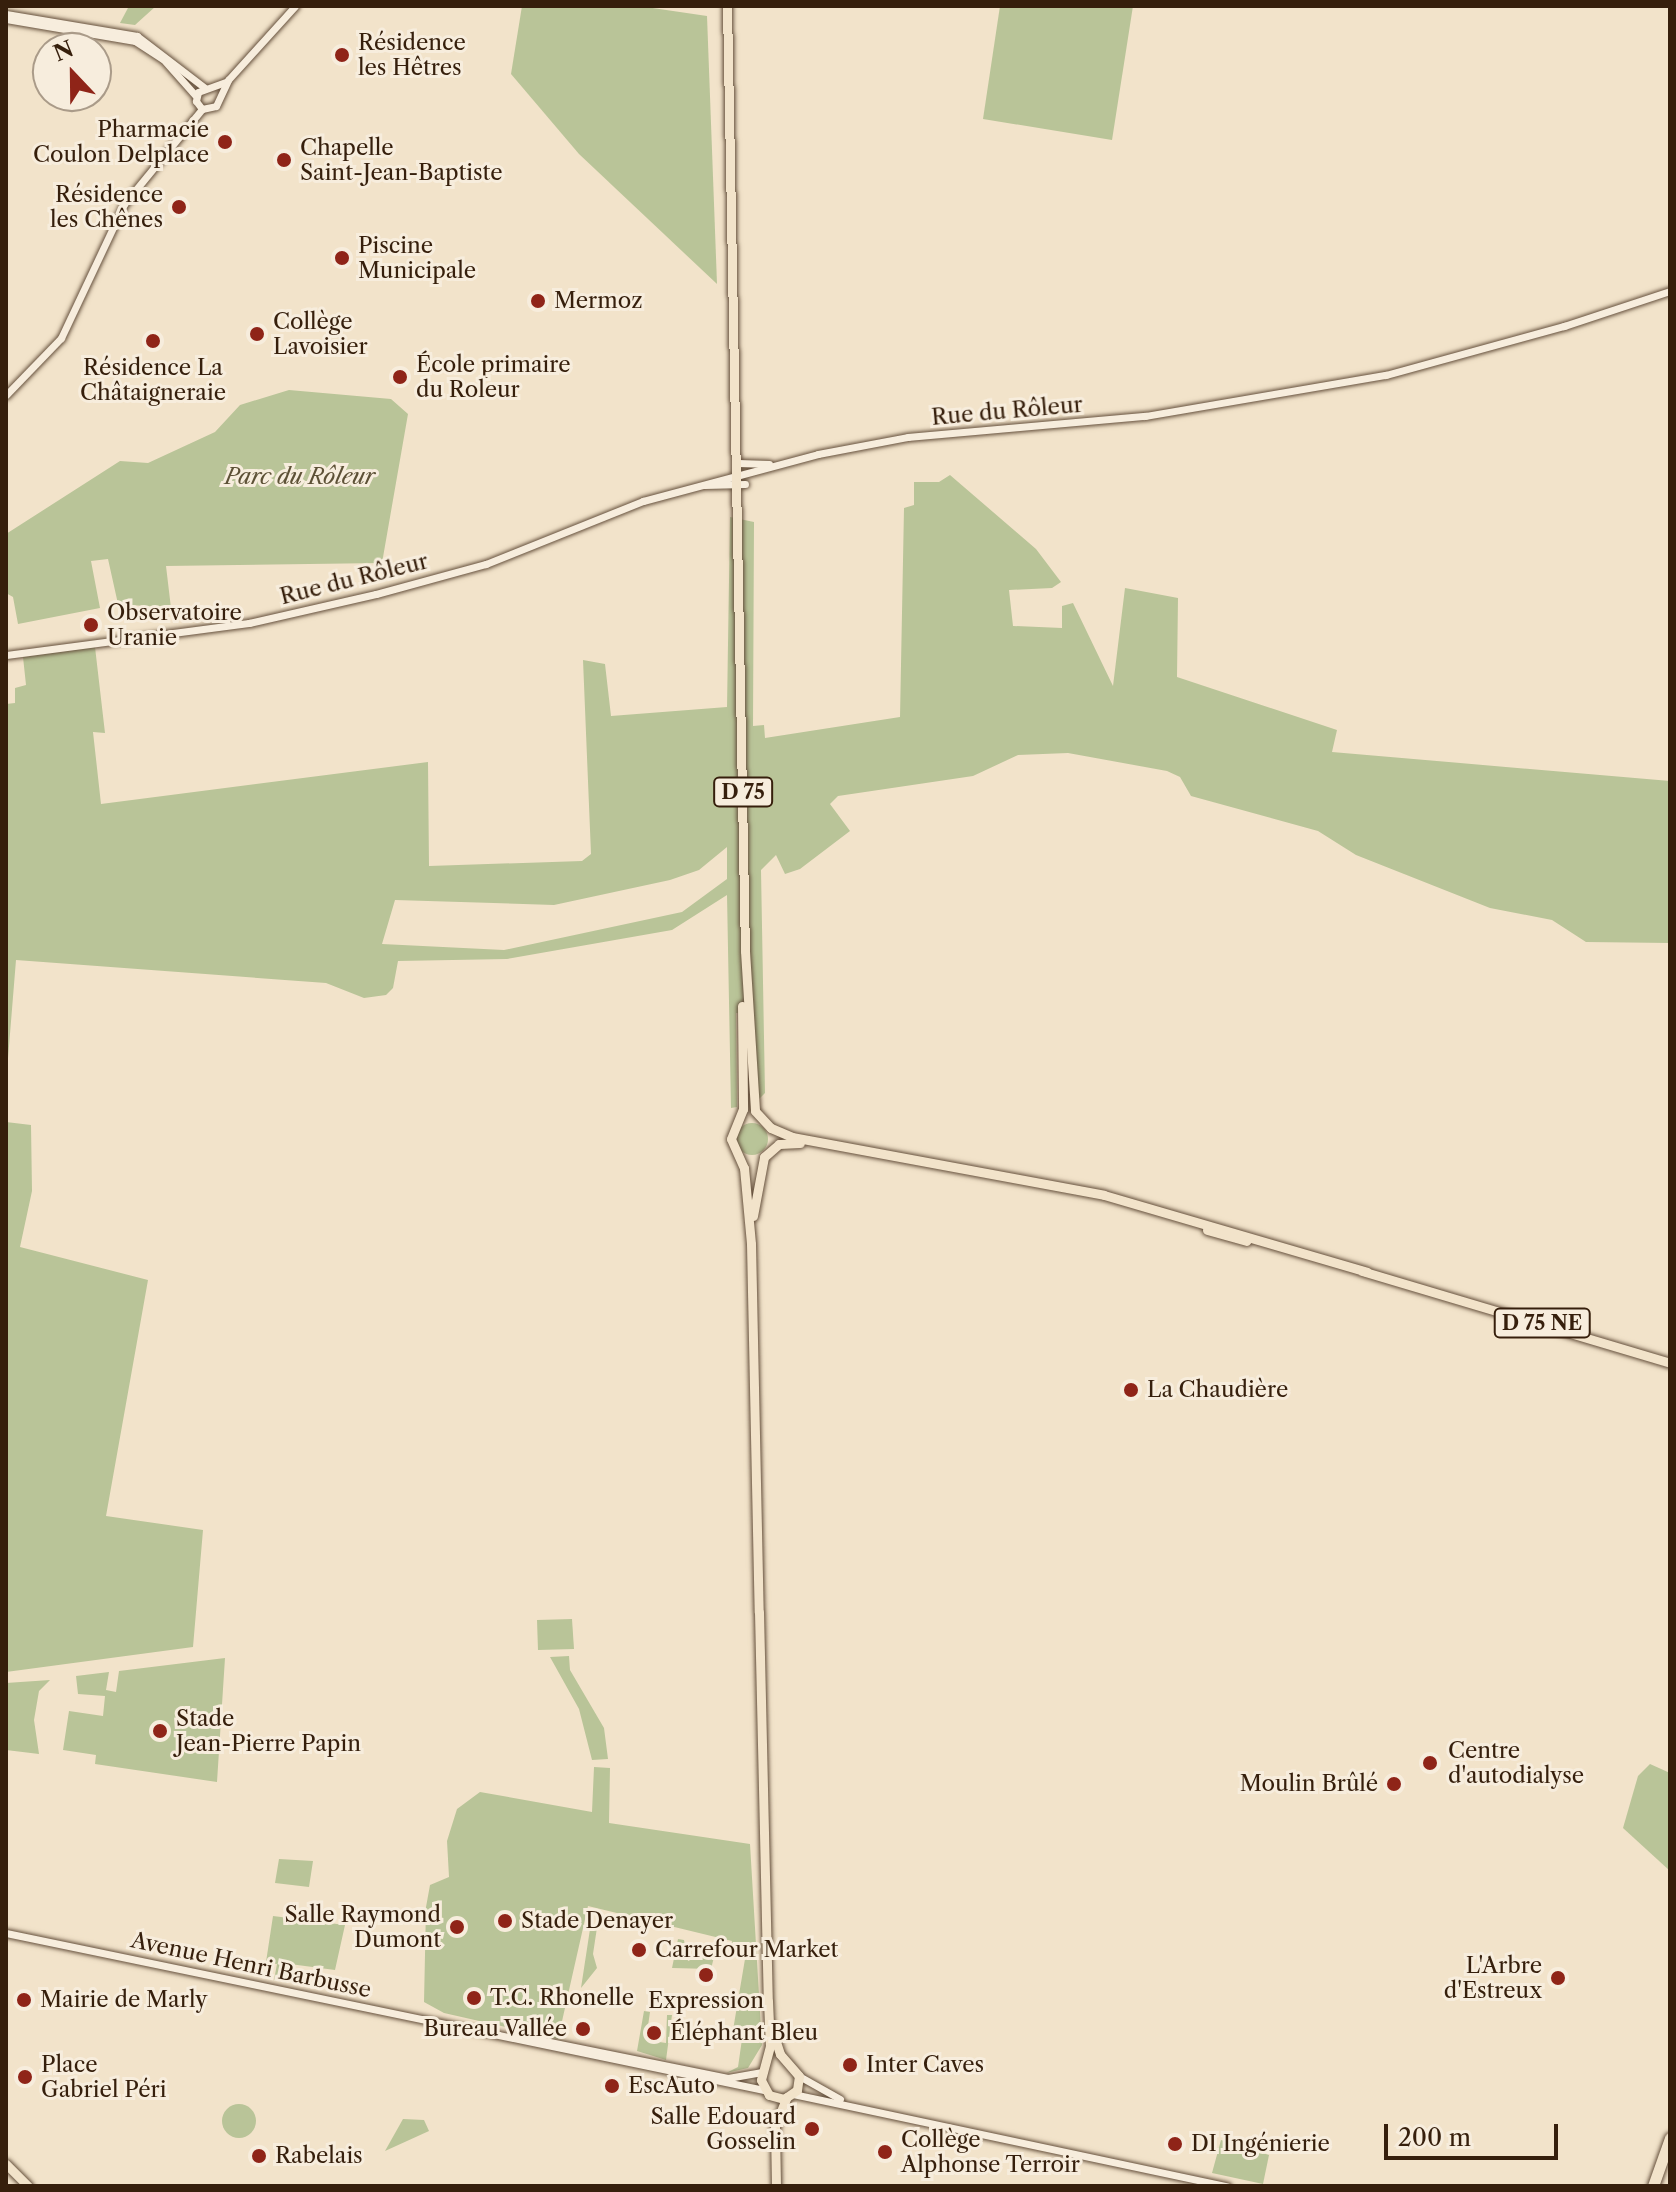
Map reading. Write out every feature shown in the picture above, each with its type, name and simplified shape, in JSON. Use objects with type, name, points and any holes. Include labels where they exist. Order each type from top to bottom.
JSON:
[{"type":"highway","points":[[1653,2186],[1670,2138]]},
{"type":"main road","name":"D 75","points":[[729,6],[742,474],[741,634],[749,1082],[754,1108],[767,1124]]},
{"type":"main road","name":"D 75","points":[[738,1123],[744,1106],[745,951]]},
{"type":"main road","points":[[751,1244],[764,1157],[772,1148],[767,1124],[738,1123],[731,1141],[739,1156],[751,1244],[770,2024],[766,2092],[774,2186]]},
{"type":"main road","name":"D 75 NE","points":[[767,1124],[835,1146]]},
{"type":"main road","name":"D 75 NE","points":[[772,1148],[791,1143],[835,1146],[1077,1191],[1413,1285],[1670,1363]]},
{"type":"main road","points":[[739,1156],[751,1160],[764,1157]]},
{"type":"main road","points":[[770,2024],[787,2062],[799,2076],[776,2122],[774,2186]]},
{"type":"main road","points":[[766,2068],[787,2062]]},
{"type":"main road","points":[[766,2092],[790,2096]]},
{"type":"main road","points":[[9,2167],[20,2186]]},
{"type":"main road","points":[[9,2167],[28,2186]]},
{"type":"street","points":[[202,109],[213,109],[228,80],[295,6]]},
{"type":"street","points":[[6,17],[141,38],[218,97]]},
{"type":"street","points":[[6,17],[137,42],[163,59],[196,96],[202,109]]},
{"type":"street","points":[[196,96],[228,80]]},
{"type":"street","points":[[6,395],[65,332],[124,204],[202,109]]},
{"type":"street","name":"Rue du Rôleur","points":[[6,655],[249,623],[376,594],[492,562],[599,516],[698,485],[898,438],[1116,420],[1405,371],[1670,291]]},
{"type":"street","name":"Avenue Henri Barbusse","points":[[6,1933],[766,2092]]},
{"type":"street","name":"Avenue Henri Barbusse","points":[[488,2033],[732,2079],[766,2068]]},
{"type":"street","points":[[799,2076],[815,2090],[858,2106],[962,2131]]},
{"type":"street","points":[[790,2096],[1227,2186]]},
{"type":"green space","points":[[129,6],[156,6],[135,25],[120,23]]},
{"type":"green space","points":[[522,6],[639,6],[707,16],[717,284],[579,154],[511,74]]},
{"type":"green space","points":[[1000,6],[1133,6],[1112,140],[983,119]]},
{"type":"green space","name":"Parc du Rôleur","points":[[289,390],[391,399],[408,414],[382,563],[166,566],[171,608],[118,604],[108,559],[91,561],[100,608],[18,624],[13,597],[6,593],[6,534],[120,461],[148,463],[215,432],[240,405]]},
{"type":"green space","points":[[950,475],[1036,549],[1061,582],[1052,588],[1009,590],[1013,626],[1062,628],[1062,606],[1073,603],[1113,686],[1125,588],[1178,598],[1177,677],[1337,730],[1332,752],[1670,781],[1670,943],[1586,942],[1552,920],[1490,908],[1356,855],[1318,831],[1191,796],[1180,777],[1167,771],[1068,753],[1018,755],[973,776],[838,796],[830,804],[850,831],[800,869],[785,874],[776,855],[761,870],[765,1093],[757,1101],[752,1013],[736,1013],[737,1107],[731,1108],[727,895],[672,930],[507,959],[398,961],[393,988],[386,995],[364,998],[326,983],[16,960],[6,1083],[6,704],[15,703],[15,688],[26,685],[23,657],[95,647],[105,733],[93,732],[101,804],[428,762],[429,866],[582,861],[591,854],[583,660],[605,664],[611,716],[727,707],[730,517],[754,522],[753,726],[764,725],[765,738],[900,717],[904,508],[914,505],[914,482],[939,482]],"holes":[[[727,847],[727,879],[682,912],[504,950],[382,944],[395,900],[554,905],[670,880],[699,870]]]},
{"type":"green space","points":[[6,1122],[31,1125],[32,1191],[20,1247],[148,1280],[106,1516],[203,1530],[193,1647],[6,1672]]},
{"type":"green space","points":[[752,1123],[763,1128],[768,1139],[763,1150],[752,1155],[741,1150],[736,1139],[741,1128]]},
{"type":"green space","points":[[572,1619],[574,1649],[538,1650],[537,1620]]},
{"type":"green space","points":[[569,1656],[570,1670],[604,1728],[608,1759],[592,1760],[579,1709],[550,1657]]},
{"type":"green space","name":"Stade Jean-Pierre Papin","points":[[225,1658],[217,1782],[95,1764],[96,1755],[63,1750],[69,1711],[103,1716],[105,1696],[78,1694],[76,1676],[109,1672],[106,1690],[116,1692],[119,1671]]},
{"type":"green space","points":[[50,1680],[39,1691],[34,1720],[39,1754],[6,1750],[6,1683]]},
{"type":"green space","points":[[1650,1764],[1670,1773],[1670,1871],[1623,1828],[1638,1776]]},
{"type":"green space","name":"Stade Denayer","points":[[594,1767],[610,1768],[609,1823],[750,1844],[762,2045],[748,2068],[726,2073],[738,2067],[743,2032],[733,2030],[745,1959],[715,1953],[711,1969],[672,1968],[678,1939],[684,1940],[688,1961],[714,1950],[729,1953],[732,1941],[588,1906],[558,2039],[444,2013],[424,2002],[426,1907],[430,1885],[449,1877],[447,1841],[457,1809],[480,1792],[592,1812]]},
{"type":"green space","points":[[279,1859],[313,1861],[309,1887],[275,1883]]},
{"type":"green space","points":[[273,1916],[345,1925],[335,1970],[290,1964],[287,1983],[274,1980],[277,1964],[266,1962]]},
{"type":"green space","points":[[598,1921],[593,1954],[597,1968],[581,1988],[590,1929]]},
{"type":"green space","points":[[644,2011],[650,2012],[646,2040],[666,2043],[667,2015],[672,2015],[666,2060],[637,2051]]},
{"type":"green space","points":[[239,2104],[251,2109],[256,2121],[251,2133],[239,2138],[227,2133],[222,2121],[227,2109]]},
{"type":"green space","points":[[403,2119],[424,2120],[429,2131],[385,2151]]},
{"type":"green space","points":[[1221,2140],[1269,2155],[1263,2184],[1212,2173]]},
{"type":"place","name":"Résidence les Hêtres","points":[[342,55]]},
{"type":"place","name":"Pharmacie Coulon Delplace","points":[[225,142]]},
{"type":"place","name":"Chapelle Saint-Jean-Baptiste","points":[[284,160]]},
{"type":"place","name":"Résidence les Chênes","points":[[179,207]]},
{"type":"place","name":"Piscine Municipale","points":[[342,258]]},
{"type":"place","name":"Mermoz","points":[[538,301]]},
{"type":"place","name":"Collège Lavoisier","points":[[257,334]]},
{"type":"place","name":"Résidence La Châtaigneraie","points":[[153,341]]},
{"type":"place","name":"École primaire du Roleur","points":[[400,377]]},
{"type":"place","name":"Observatoire Uranie","points":[[91,625]]},
{"type":"place","name":"La Chaudière","points":[[1131,1390]]},
{"type":"place","name":"Stade Jean-Pierre Papin","points":[[160,1731]]},
{"type":"place","name":"Centre d'autodialyse","points":[[1430,1763]]},
{"type":"place","name":"Moulin Brûlé","points":[[1394,1784]]},
{"type":"place","name":"Stade Denayer","points":[[505,1921]]},
{"type":"place","name":"Salle Raymond Dumont","points":[[457,1927]]},
{"type":"place","name":"Carrefour Market","points":[[639,1950]]},
{"type":"place","name":"Expression","points":[[706,1975]]},
{"type":"place","name":"L'Arbre d'Estreux","points":[[1558,1978]]},
{"type":"place","name":"T.C. Rhonelle","points":[[474,1998]]},
{"type":"place","name":"Mairie de Marly","points":[[24,2000]]},
{"type":"place","name":"Bureau Vallée","points":[[583,2029]]},
{"type":"place","name":"Éléphant Bleu","points":[[654,2033]]},
{"type":"place","name":"Inter Caves","points":[[850,2065]]},
{"type":"place","name":"Place Gabriel Péri","points":[[25,2077]]},
{"type":"place","name":"EscAuto","points":[[612,2086]]},
{"type":"place","name":"Salle Edouard Gosselin","points":[[812,2129]]},
{"type":"place","name":"DI Ingénierie","points":[[1175,2144]]},
{"type":"place","name":"Collège Alphonse Terroir","points":[[885,2152]]},
{"type":"place","name":"Rabelais","points":[[259,2156]]}]
